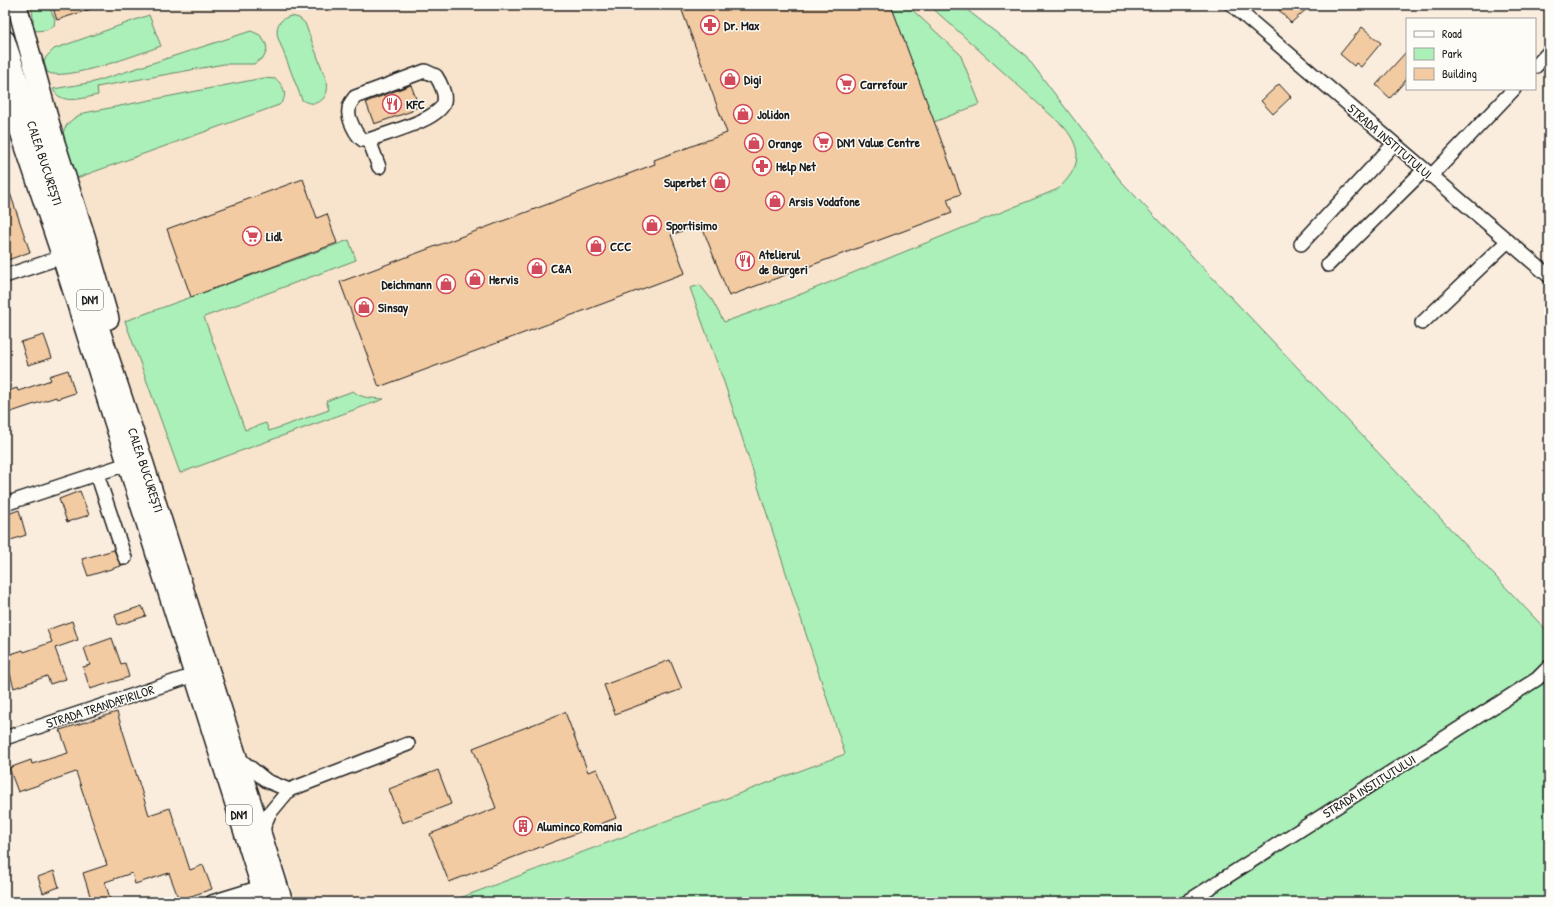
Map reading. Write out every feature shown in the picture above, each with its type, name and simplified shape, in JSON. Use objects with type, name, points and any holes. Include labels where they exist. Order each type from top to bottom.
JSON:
[{"type":"highway","points":[[17,5],[35,66],[47,118],[86,239],[139,424],[143,446],[135,462]]},
{"type":"highway","name":"CALEA BUCUREȘTI","points":[[5,40],[135,462],[194,675],[264,894]]},
{"type":"highway","name":"CALEA BUCUREȘTI","points":[[5,88],[62,257],[237,756],[283,902]]},
{"type":"highway","points":[[5,108],[23,143]]},
{"type":"street","name":"STRADA INSTITUTULUI","points":[[1238,7],[1394,144],[1549,276]]},
{"type":"street","points":[[1536,66],[1549,52]]},
{"type":"street","points":[[425,71],[436,76],[444,96],[444,103],[440,110],[431,116],[369,140],[363,140],[358,137],[349,114],[350,103],[355,97],[425,71]]},
{"type":"street","points":[[1328,265],[1428,173],[1513,90]]},
{"type":"street","points":[[369,140],[379,166]]},
{"type":"street","points":[[1301,244],[1394,144]]},
{"type":"street","points":[[1422,323],[1508,241]]},
{"type":"street","points":[[5,276],[62,257]]},
{"type":"street","points":[[5,504],[135,462]]},
{"type":"street","points":[[97,474],[125,558]]},
{"type":"street","name":"STRADA INSTITUTULUI","points":[[1187,902],[1537,679],[1549,668]]},
{"type":"street","name":"STRADA TRANDAFIRILOR","points":[[5,738],[194,675]]},
{"type":"street","points":[[264,840],[264,826],[269,814],[289,790],[408,744]]},
{"type":"street","points":[[237,756],[267,781],[289,790]]},
{"type":"street","points":[[212,902],[264,894]]},
{"type":"shaded area","points":[[8,5],[961,5],[1026,56],[1120,180],[725,385],[845,754],[449,902],[297,902],[155,482]]},
{"type":"green space","points":[[31,5],[48,5],[55,19],[54,26],[46,30],[35,31]]},
{"type":"green space","points":[[891,5],[907,5],[960,54],[980,104],[934,122]]},
{"type":"green space","points":[[929,5],[961,5],[1026,56],[1120,180],[1549,633],[1549,902],[449,902],[845,754],[725,385],[690,288],[700,285],[712,300],[724,322],[784,301],[1058,189],[1071,174],[1077,159],[1077,152],[1075,144],[1064,127]]},
{"type":"green space","points":[[149,15],[161,46],[102,66],[69,74],[47,72],[44,62],[46,57],[54,49]]},
{"type":"green space","points":[[291,16],[299,18],[305,23],[327,82],[324,97],[317,102],[313,103],[302,100],[278,38],[277,30],[279,24],[283,19]]},
{"type":"green space","points":[[251,31],[260,35],[266,44],[267,50],[264,57],[254,64],[224,64],[97,87],[98,95],[73,100],[61,98],[53,89],[94,82]]},
{"type":"green space","points":[[263,78],[276,79],[283,88],[285,95],[284,99],[279,105],[74,179],[62,141],[63,133],[66,126],[73,119],[84,113]]},
{"type":"green space","points":[[349,240],[356,260],[204,317],[245,430],[266,423],[269,431],[329,410],[326,401],[353,391],[364,397],[384,399],[180,473],[125,321]]},
{"type":"building","points":[[52,5],[97,5],[97,7],[57,20]]},
{"type":"building","name":"DN1 Value Centre","points":[[680,5],[891,5],[961,194],[947,199],[952,213],[729,296],[701,224],[671,235],[685,273],[379,387],[340,282],[655,164],[654,160],[727,133]]},
{"type":"building","points":[[1274,5],[1311,5],[1291,23]]},
{"type":"building","points":[[1362,27],[1381,43],[1361,67],[1356,63],[1354,66],[1340,54]]},
{"type":"building","points":[[1406,52],[1406,80],[1390,98],[1376,85]]},
{"type":"building","points":[[1279,84],[1291,97],[1273,114],[1261,101]]},
{"type":"building","name":"KFC","points":[[411,85],[419,107],[412,109],[412,111],[374,124],[366,102]]},
{"type":"building","name":"Lidl","points":[[303,179],[317,218],[327,214],[337,243],[191,297],[167,229]]},
{"type":"building","points":[[7,184],[30,252],[5,261],[5,185]]},
{"type":"building","points":[[44,335],[52,358],[28,365],[21,342]]},
{"type":"building","points":[[68,370],[75,393],[57,399],[56,397],[5,414],[5,392],[17,388],[18,391],[51,380],[49,376]]},
{"type":"building","points":[[80,491],[89,515],[67,522],[59,499]]},
{"type":"building","points":[[19,510],[26,535],[5,542],[5,515]]},
{"type":"building","points":[[114,550],[121,566],[88,576],[82,559]]},
{"type":"building","points":[[142,606],[146,616],[118,625],[115,615]]},
{"type":"building","points":[[72,621],[78,640],[55,648],[66,679],[50,684],[47,676],[14,688],[5,656],[23,650],[24,652],[52,642],[47,630]]},
{"type":"building","points":[[112,638],[121,664],[125,663],[129,677],[90,689],[83,667],[90,665],[84,648]]},
{"type":"building","points":[[670,660],[682,689],[615,714],[604,685]]},
{"type":"building","points":[[117,712],[149,815],[170,808],[190,870],[203,865],[212,889],[179,900],[169,873],[135,884],[132,873],[105,882],[111,902],[92,902],[83,873],[107,865],[76,772],[18,792],[9,768],[31,760],[32,764],[68,753],[60,730]]},
{"type":"building","points":[[565,712],[588,772],[597,769],[616,818],[449,882],[430,834],[496,808],[473,748]]},
{"type":"building","points":[[438,770],[451,804],[402,823],[389,789]]},
{"type":"building","points":[[54,871],[59,887],[43,893],[38,877]]},
{"type":"place","name":"Dr. Max","points":[[710,25]]},
{"type":"place","name":"Digi","points":[[730,79]]},
{"type":"place","name":"Carrefour","points":[[846,84]]},
{"type":"place","name":"KFC","points":[[392,104]]},
{"type":"place","name":"Jolidon","points":[[743,114]]},
{"type":"place","name":"DN1 Value Centre","points":[[823,142]]},
{"type":"place","name":"Orange","points":[[754,143]]},
{"type":"place","name":"Help Net","points":[[762,166]]},
{"type":"place","name":"Superbet","points":[[720,182]]},
{"type":"place","name":"Arsis Vodafone","points":[[775,201]]},
{"type":"place","name":"Sportisimo","points":[[652,225]]},
{"type":"place","name":"Lidl","points":[[252,236]]},
{"type":"place","name":"CCC","points":[[596,246]]},
{"type":"place","name":"Atelierul de Burgeri","points":[[745,261]]},
{"type":"place","name":"C&A","points":[[537,268]]},
{"type":"place","name":"Hervis","points":[[475,279]]},
{"type":"place","name":"Deichmann","points":[[446,284]]},
{"type":"place","name":"Sinsay","points":[[364,307]]},
{"type":"place","name":"Aluminco Romania","points":[[523,826]]}]
